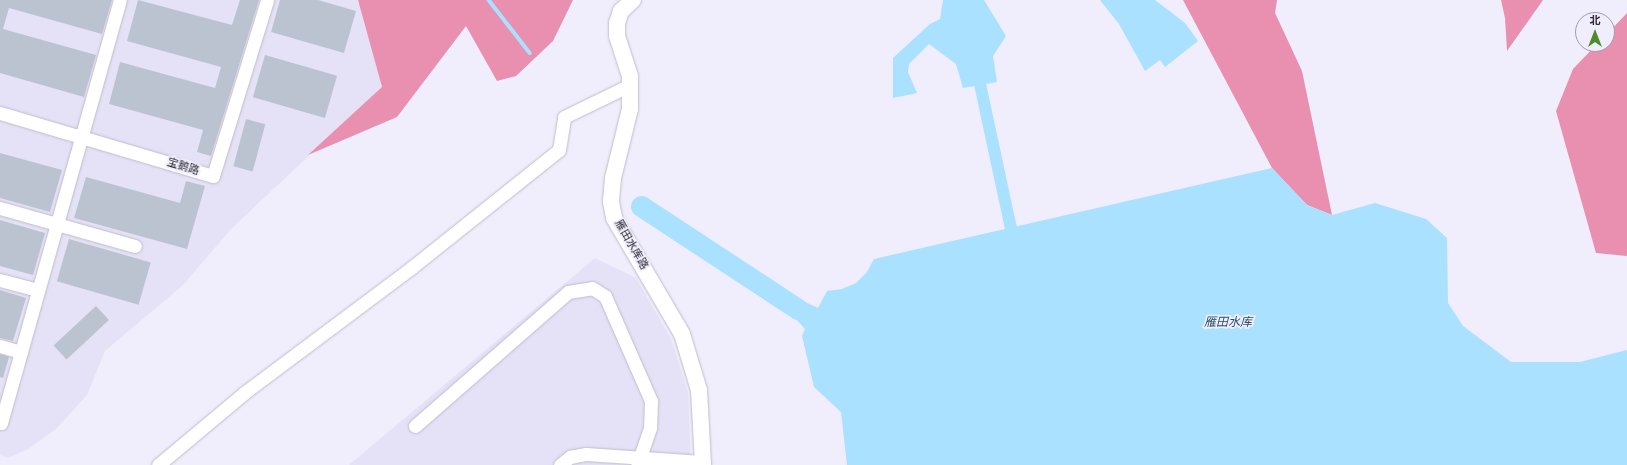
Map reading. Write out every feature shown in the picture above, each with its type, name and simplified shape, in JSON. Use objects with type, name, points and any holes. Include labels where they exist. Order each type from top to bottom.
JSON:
[{"type":"main road","name":"雁田水库路","points":[[633,0],[621,11],[616,23],[630,85],[630,109],[613,178],[611,202],[614,218],[682,334],[699,390],[703,464]]},
{"type":"lane","points":[[1,423],[120,0]]},
{"type":"lane","name":"宝鹅路","points":[[0,113],[213,176],[267,0]]},
{"type":"lane","points":[[158,465],[244,393],[411,268],[559,150],[564,117],[630,85]]},
{"type":"lane","points":[[0,208],[135,246]]},
{"type":"lane","points":[[0,280],[38,290]]},
{"type":"lane","points":[[415,426],[568,292],[592,288],[605,296],[651,400],[650,428],[639,461]]},
{"type":"lane","points":[[0,346],[21,352]]},
{"type":"lane","points":[[560,465],[570,457],[586,454],[639,461],[703,464]]},
{"type":"shaded area","points":[[0,0],[358,0],[382,87],[231,229],[183,285],[105,351],[87,395],[56,429],[28,449],[8,458],[0,455]]},
{"type":"shaded area","points":[[358,0],[573,0],[553,41],[516,76],[497,81],[466,26],[397,117],[308,155],[382,87]]},
{"type":"shaded area","points":[[1183,0],[1277,0],[1275,13],[1302,71],[1332,215],[1307,205],[1272,168]]},
{"type":"shaded area","points":[[1501,0],[1543,0],[1507,51],[1505,18]]},
{"type":"shaded area","points":[[1627,13],[1627,256],[1596,253],[1556,111],[1573,69],[1589,52],[1615,52],[1615,26]]},
{"type":"shaded area","points":[[595,258],[636,278],[671,339],[688,392],[691,465],[349,465]]},
{"type":"water","points":[[943,0],[984,0],[1006,36],[993,56],[997,82],[963,88],[956,64],[929,44],[909,64],[908,72],[917,93],[893,98],[893,58],[930,24],[940,19]]},
{"type":"water","points":[[1100,0],[1155,0],[1185,23],[1198,41],[1165,67],[1160,60],[1145,71],[1119,24]]},
{"type":"water","name":"雁田水库","points":[[1272,168],[1307,205],[1332,215],[1375,203],[1426,219],[1447,238],[1448,303],[1463,326],[1511,362],[1580,362],[1627,350],[1627,465],[847,465],[841,412],[814,387],[802,336],[805,329],[794,317],[803,301],[818,308],[827,291],[842,289],[856,283],[867,272],[874,259]]},
{"type":"building","points":[[0,0],[112,0],[102,34],[9,8],[3,29],[96,55],[84,97],[0,73]]},
{"type":"building","points":[[138,0],[232,25],[240,0],[259,0],[211,156],[197,152],[203,130],[109,104],[120,62],[215,88],[221,67],[127,41]]},
{"type":"building","points":[[280,0],[318,0],[356,11],[344,53],[271,32]]},
{"type":"building","points":[[265,55],[337,76],[325,118],[253,97]]},
{"type":"building","points":[[246,119],[265,124],[253,172],[233,166]]},
{"type":"building","points":[[0,153],[62,170],[50,212],[0,198]]},
{"type":"building","points":[[86,177],[180,203],[186,181],[205,186],[187,249],[74,218]]},
{"type":"building","points":[[0,220],[45,233],[33,275],[0,266]]},
{"type":"building","points":[[69,239],[151,262],[139,305],[57,281]]},
{"type":"building","points":[[0,290],[26,298],[13,341],[0,338]]},
{"type":"building","points":[[96,306],[109,320],[67,359],[54,346]]},
{"type":"building","points":[[0,354],[9,357],[3,378],[0,377]]},
{"type":"waterway","points":[[489,0],[530,53]]},
{"type":"waterway","points":[[977,70],[1011,228],[1008,243]]},
{"type":"waterway","points":[[641,206],[798,309]]}]
